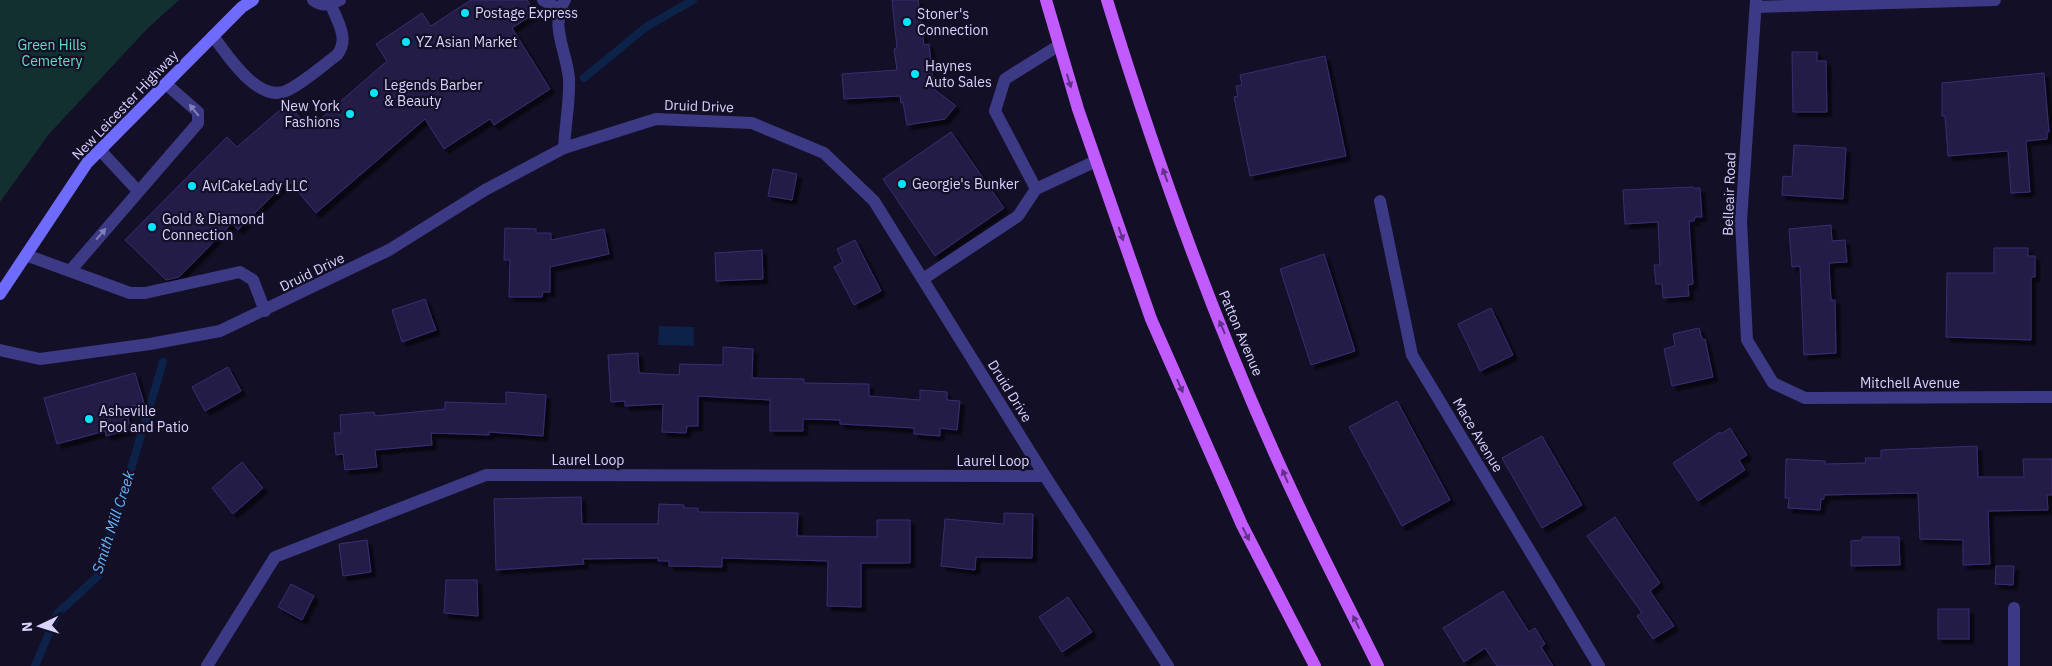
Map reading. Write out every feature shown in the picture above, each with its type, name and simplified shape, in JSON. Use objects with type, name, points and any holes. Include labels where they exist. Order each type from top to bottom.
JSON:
[{"type":"main road","name":"New Leicester Highway","points":[[0,294],[87,163],[212,36],[242,7],[253,0]]},
{"type":"main road","points":[[1046,0],[1058,46],[1096,161],[1155,328],[1242,525],[1315,666]]},
{"type":"main road","name":"Patton Avenue","points":[[1107,0],[1134,87],[1207,293],[1296,500],[1378,666]]},
{"type":"street","points":[[212,36],[242,74],[263,90],[271,93],[285,92],[337,55],[343,48],[343,37],[336,2],[319,4],[313,0]]},
{"type":"street","points":[[543,0],[562,5],[558,27],[569,78],[564,148]]},
{"type":"street","points":[[1756,4],[1996,0]]},
{"type":"street","name":"Belleair Road","points":[[1756,4],[1741,221],[1747,340],[1772,383]]},
{"type":"street","points":[[1036,189],[995,111],[1005,78],[1058,46]]},
{"type":"street","points":[[70,271],[199,118],[198,112],[166,84]]},
{"type":"street","name":"Druid Drive","points":[[0,350],[40,359],[150,344],[220,331],[266,311],[389,250],[485,190],[564,148],[656,119],[752,123],[824,153],[874,201],[1045,476],[1168,666]]},
{"type":"street","points":[[100,150],[138,191]]},
{"type":"street","points":[[923,279],[1018,216],[1036,189],[1096,161]]},
{"type":"street","name":"Mace Avenue","points":[[1380,201],[1412,355],[1599,666]]},
{"type":"street","points":[[26,255],[130,293],[145,294],[240,272],[253,280],[266,311]]},
{"type":"street","name":"Mitchell Avenue","points":[[1772,383],[1805,398],[2052,397]]},
{"type":"street","name":"Laurel Loop","points":[[206,666],[276,557],[486,475],[1045,476]]},
{"type":"street","points":[[2014,608],[2014,666]]},
{"type":"green space","name":"Green Hills Cemetery","points":[[0,0],[179,0],[148,28],[49,134],[0,202]]},
{"type":"water","points":[[659,326],[694,327],[694,346],[658,345]]},
{"type":"building","points":[[471,0],[527,0],[535,13],[512,28],[550,89],[494,125],[490,119],[444,149],[425,119],[316,213],[288,180],[238,230],[232,223],[179,277],[166,280],[125,240],[227,137],[237,147],[288,103],[309,129],[387,61],[376,44],[422,13],[431,26]]},
{"type":"building","points":[[892,0],[918,0],[924,45],[929,44],[934,89],[956,106],[945,119],[907,125],[903,102],[901,103],[900,96],[844,99],[842,74],[897,70],[894,49],[897,48]]},
{"type":"building","points":[[1792,52],[1817,52],[1817,61],[1826,61],[1827,112],[1793,112]]},
{"type":"building","points":[[1325,56],[1346,156],[1250,176],[1234,97],[1238,96],[1236,86],[1242,85],[1240,75]]},
{"type":"building","points":[[2044,73],[2049,132],[2047,132],[2047,139],[2026,141],[2030,192],[2011,193],[2008,151],[1948,156],[1945,116],[1942,116],[1942,83]]},
{"type":"building","points":[[951,132],[1004,208],[935,256],[883,179]]},
{"type":"building","points":[[1794,145],[1846,148],[1843,199],[1782,195],[1783,176],[1792,177]]},
{"type":"building","points":[[773,169],[797,174],[792,200],[768,196]]},
{"type":"building","points":[[1700,188],[1702,217],[1695,217],[1694,221],[1689,221],[1693,284],[1688,285],[1689,296],[1663,298],[1662,284],[1656,284],[1654,265],[1660,265],[1658,222],[1625,224],[1623,190]]},
{"type":"building","points":[[1831,225],[1832,241],[1845,240],[1847,262],[1829,263],[1831,300],[1835,300],[1836,353],[1804,355],[1800,266],[1792,267],[1789,229]]},
{"type":"building","points":[[505,228],[536,229],[536,233],[551,233],[551,240],[604,229],[609,254],[550,267],[550,292],[543,292],[542,297],[509,297],[510,260],[504,260]]},
{"type":"building","points":[[855,240],[881,291],[854,305],[834,267],[843,262],[837,249]]},
{"type":"building","points":[[1994,248],[2028,248],[2028,256],[2035,256],[2035,277],[2031,277],[2031,340],[1946,337],[1947,273],[1994,273]]},
{"type":"building","points":[[762,250],[763,279],[716,281],[715,253]]},
{"type":"building","points":[[1324,254],[1355,351],[1311,365],[1280,269]]},
{"type":"building","points":[[425,299],[436,330],[402,342],[392,310]]},
{"type":"building","points":[[1491,308],[1513,355],[1480,371],[1458,324]]},
{"type":"building","points":[[1699,328],[1702,339],[1705,339],[1713,377],[1672,386],[1664,349],[1675,346],[1673,334]]},
{"type":"building","points":[[723,347],[753,349],[752,378],[804,379],[804,383],[869,384],[869,396],[920,400],[920,390],[947,392],[947,400],[960,401],[957,430],[940,428],[940,436],[914,434],[914,428],[840,424],[840,420],[803,419],[803,431],[770,431],[770,400],[698,396],[698,426],[687,426],[686,433],[662,432],[663,404],[625,406],[625,401],[611,402],[608,355],[638,353],[639,373],[679,375],[680,364],[723,365]]},
{"type":"building","points":[[228,367],[241,391],[205,411],[192,387]]},
{"type":"building","name":"Asheville Pool and Patio","points":[[135,373],[144,403],[125,408],[131,429],[106,436],[105,431],[57,444],[44,398]]},
{"type":"building","points":[[506,392],[546,395],[543,436],[489,432],[489,435],[431,433],[432,445],[375,450],[377,467],[345,470],[343,454],[336,455],[334,433],[341,433],[340,415],[374,412],[375,416],[445,409],[445,402],[506,404]]},
{"type":"building","points":[[1397,401],[1450,500],[1402,526],[1349,427]]},
{"type":"building","points":[[1730,428],[1747,455],[1739,460],[1745,470],[1698,501],[1673,463],[1720,432],[1721,434]]},
{"type":"building","points":[[1542,436],[1582,505],[1542,528],[1502,458]]},
{"type":"building","points":[[1977,446],[1978,477],[2024,477],[2023,459],[2052,459],[2052,495],[2047,495],[2048,510],[1988,511],[1990,564],[1963,565],[1963,540],[1920,539],[1918,493],[1824,495],[1824,499],[1821,499],[1820,510],[1788,508],[1789,498],[1785,498],[1786,459],[1825,461],[1825,464],[1866,463],[1865,458],[1881,458],[1881,450]]},
{"type":"building","points":[[242,462],[263,488],[233,514],[212,488]]},
{"type":"building","points":[[581,497],[582,524],[658,524],[659,504],[684,505],[684,508],[698,508],[698,512],[798,513],[797,536],[877,537],[877,520],[910,520],[910,563],[861,563],[861,607],[827,606],[828,561],[722,558],[722,567],[669,566],[669,561],[658,561],[658,558],[583,559],[584,564],[496,570],[494,499]]},
{"type":"building","points":[[1004,513],[1033,514],[1032,558],[976,557],[975,570],[941,566],[945,519],[1004,524]]},
{"type":"building","points":[[1615,517],[1660,583],[1650,591],[1674,626],[1653,639],[1637,616],[1642,613],[1587,536]]},
{"type":"building","points":[[1862,537],[1899,537],[1900,565],[1851,566],[1851,541],[1862,540]]},
{"type":"building","points":[[367,540],[371,572],[343,576],[339,544]]},
{"type":"building","points":[[1996,566],[2014,566],[2013,585],[1995,584]]},
{"type":"building","points":[[446,580],[477,580],[478,616],[444,613]]},
{"type":"building","points":[[291,584],[314,596],[302,620],[278,607]]},
{"type":"building","points":[[1503,591],[1529,632],[1535,628],[1545,644],[1541,647],[1553,666],[1497,666],[1485,648],[1464,662],[1443,628]]},
{"type":"building","points":[[1068,597],[1092,632],[1062,652],[1039,617]]},
{"type":"building","points":[[1938,609],[1969,609],[1969,639],[1938,639]]},
{"type":"waterway","name":"Smith Mill Creek","points":[[584,78],[646,27],[693,0]]},
{"type":"waterway","name":"Smith Mill Creek","points":[[35,666],[57,614],[99,575],[163,362]]},
{"type":"place","name":"Postage Express","points":[[465,13]]},
{"type":"place","name":"Stoner's Connection","points":[[907,22]]},
{"type":"place","name":"YZ Asian Market","points":[[406,42]]},
{"type":"place","name":"Haynes Auto Sales","points":[[915,74]]},
{"type":"place","name":"Legends Barber & Beauty","points":[[374,93]]},
{"type":"place","name":"New York Fashions","points":[[350,114]]},
{"type":"place","name":"Georgie's Bunker","points":[[902,184]]},
{"type":"place","name":"AvlCakeLady LLC","points":[[192,186]]},
{"type":"place","name":"Gold & Diamond Connection","points":[[152,227]]},
{"type":"place","name":"Asheville Pool and Patio","points":[[89,419]]}]
